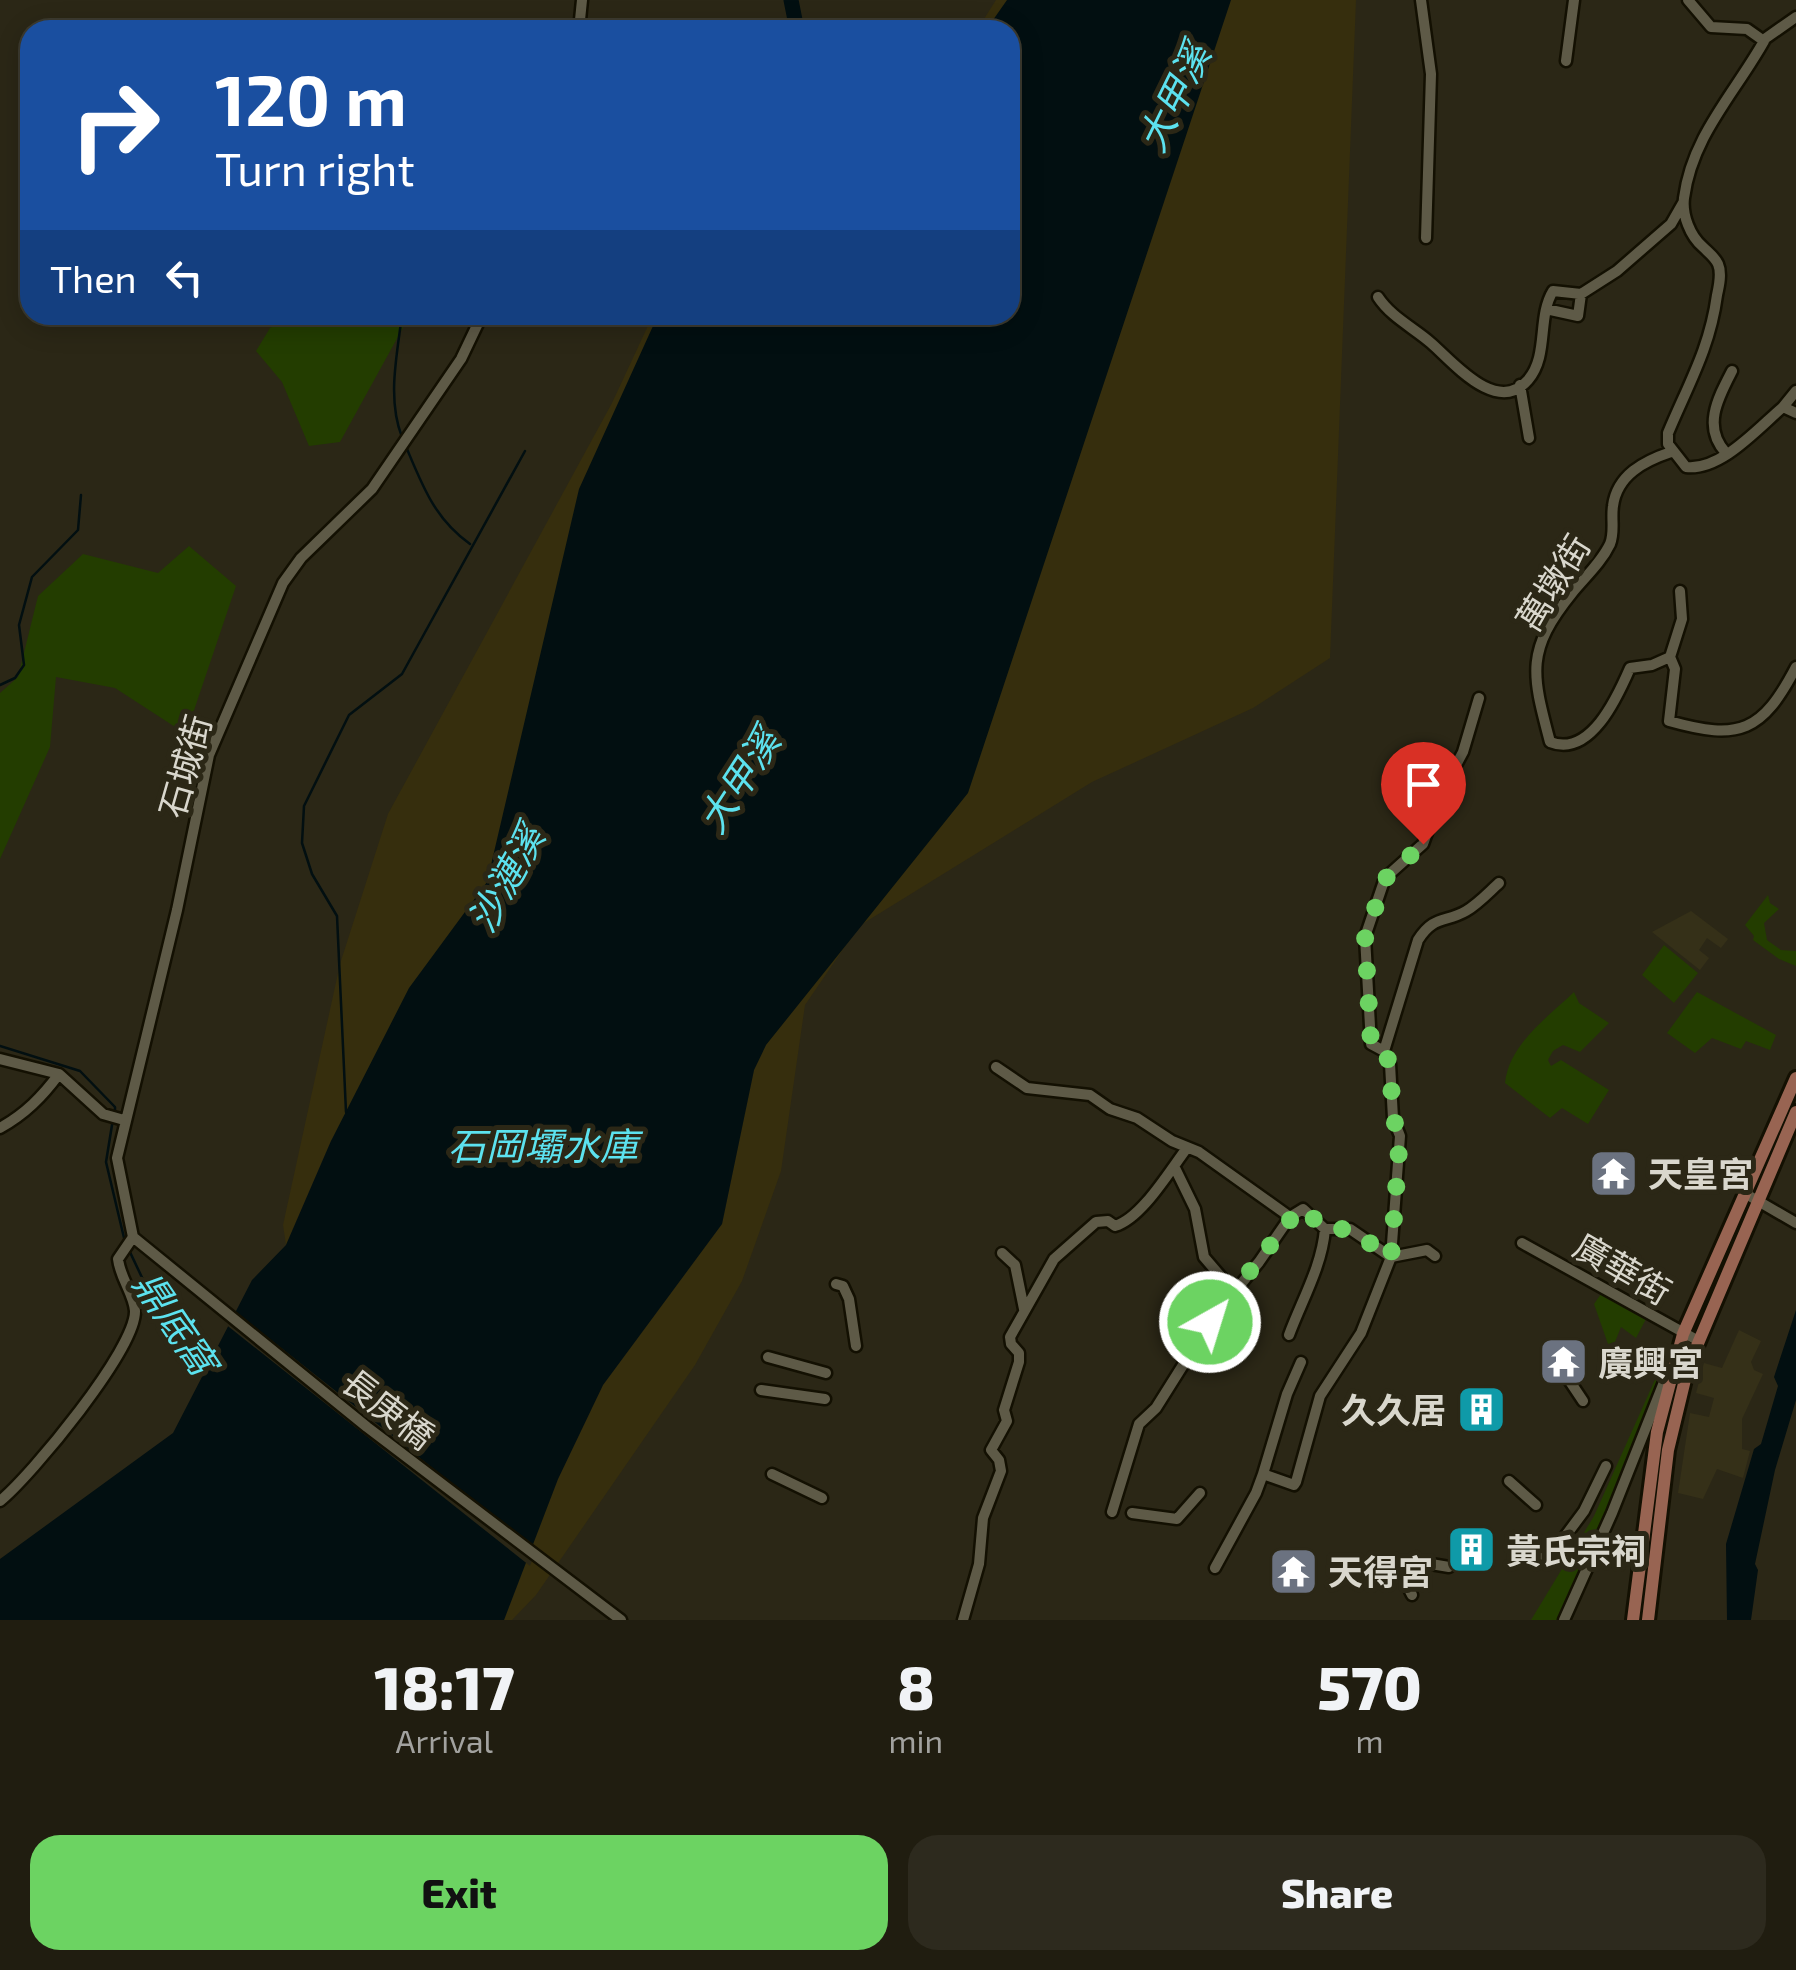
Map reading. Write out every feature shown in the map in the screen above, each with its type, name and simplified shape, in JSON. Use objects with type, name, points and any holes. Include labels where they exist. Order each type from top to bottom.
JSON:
[{"type":"main road","points":[[1752,1197],[1796,1078]]},
{"type":"main road","points":[[1633,1620],[1662,1450],[1678,1403],[1690,1337],[1752,1197],[1796,1112]]},
{"type":"main road","points":[[1648,1620],[1662,1450]]},
{"type":"street","points":[[1420,0],[1431,74],[1426,238]]},
{"type":"street","points":[[1566,60],[1574,0]]},
{"type":"street","points":[[1378,298],[1468,379],[1496,390],[1512,390],[1528,380],[1537,362],[1553,291],[1581,294],[1617,270],[1671,224],[1684,202],[1691,170],[1712,118],[1764,41],[1746,28],[1711,28],[1688,0]]},
{"type":"street","points":[[1766,38],[1796,18]]},
{"type":"street","points":[[1684,202],[1688,226],[1720,266],[1711,332],[1668,433],[1671,452],[1686,467],[1699,468],[1726,454],[1783,408],[1796,391]]},
{"type":"street","points":[[1546,309],[1578,316],[1581,294]]},
{"type":"street","name":"石城街","points":[[133,1237],[117,1158],[117,1118],[177,910],[209,755],[283,584],[301,558],[372,490],[461,359],[477,325]]},
{"type":"street","points":[[1726,454],[1713,422],[1714,408],[1732,371]]},
{"type":"street","points":[[1520,385],[1529,438]]},
{"type":"street","points":[[1783,408],[1796,413]]},
{"type":"street","name":"萬墩街","points":[[1670,658],[1652,666],[1630,668],[1616,697],[1586,739],[1570,746],[1550,742],[1534,677],[1541,641],[1558,610],[1602,558],[1612,539],[1616,492],[1644,461],[1671,452]]},
{"type":"street","points":[[1680,590],[1682,618],[1670,658],[1675,669],[1669,721],[1713,731],[1756,724],[1795,671]]},
{"type":"street","points":[[1263,1474],[1294,1485],[1296,1482],[1320,1396],[1361,1333],[1391,1258],[1400,1136],[1393,1118],[1390,1064],[1384,1051],[1371,1044],[1365,936],[1386,878],[1423,844],[1442,791],[1463,752],[1479,698]]},
{"type":"street","points":[[1384,1051],[1418,940],[1426,928],[1472,907],[1499,884]]},
{"type":"street","points":[[0,1059],[58,1074],[86,1100],[117,1118]]},
{"type":"street","points":[[996,1067],[1027,1088],[1090,1095],[1110,1109],[1136,1118],[1199,1152],[1290,1217]]},
{"type":"street","points":[[0,1128],[19,1118],[58,1074]]},
{"type":"street","points":[[963,1620],[979,1564],[980,1528],[1001,1466],[991,1450],[1006,1427],[1004,1410],[1020,1357],[1010,1337],[1054,1260],[1096,1222],[1108,1221],[1115,1226],[1125,1223],[1152,1196],[1187,1148]]},
{"type":"street","points":[[1174,1166],[1195,1209],[1204,1256],[1234,1292]]},
{"type":"street","points":[[1752,1197],[1796,1224]]},
{"type":"street","points":[[1112,1512],[1139,1424],[1156,1408],[1210,1322],[1290,1217],[1303,1209],[1325,1229],[1350,1229],[1391,1258],[1427,1250],[1436,1256]]},
{"type":"street","points":[[1289,1335],[1323,1255],[1325,1229]]},
{"type":"street","points":[[0,1501],[34,1469],[127,1342],[135,1308],[120,1273],[119,1254],[133,1237]]},
{"type":"street","name":"長庚橋","points":[[133,1237],[366,1426],[621,1620]]},
{"type":"street","name":"廣華街","points":[[1522,1243],[1690,1337]]},
{"type":"street","points":[[1002,1253],[1015,1265],[1024,1310]]},
{"type":"street","points":[[836,1284],[843,1286],[849,1299],[856,1346]]},
{"type":"street","points":[[1564,1620],[1690,1337]]},
{"type":"street","points":[[768,1357],[826,1373]]},
{"type":"street","points":[[1215,1568],[1256,1493],[1286,1394],[1302,1362]]},
{"type":"street","points":[[1565,1374],[1583,1401]]},
{"type":"street","points":[[761,1390],[825,1399]]},
{"type":"street","points":[[1634,1462],[1662,1450]]},
{"type":"street","points":[[1515,1548],[1533,1558],[1549,1558],[1595,1498],[1608,1467],[1628,1477]]},
{"type":"street","points":[[772,1474],[822,1498]]},
{"type":"street","points":[[1509,1481],[1536,1505]]},
{"type":"street","points":[[1132,1513],[1177,1519],[1200,1493]]},
{"type":"street","points":[[1595,1498],[1612,1514]]},
{"type":"street","points":[[1431,1564],[1449,1567]]},
{"type":"shaded area","points":[[1691,911],[1728,939],[1721,948],[1707,938],[1699,950],[1709,958],[1700,970],[1652,932]]},
{"type":"shaded area","points":[[1739,1330],[1761,1341],[1751,1362],[1754,1370],[1763,1374],[1742,1419],[1742,1449],[1750,1451],[1743,1478],[1717,1469],[1703,1499],[1678,1493],[1690,1413],[1709,1417],[1714,1398],[1696,1393],[1704,1363],[1722,1368]]},
{"type":"green space","points":[[404,325],[340,442],[309,446],[282,382],[256,351],[270,328]]},
{"type":"green space","points":[[189,546],[236,586],[186,734],[115,688],[56,677],[50,747],[0,859],[0,693],[18,677],[38,596],[83,554],[158,573]]},
{"type":"green space","points":[[1768,895],[1770,903],[1779,909],[1764,923],[1767,940],[1781,950],[1796,951],[1796,966],[1753,940],[1745,925]]},
{"type":"green space","points":[[1664,945],[1698,973],[1674,1003],[1642,975]]},
{"type":"green space","points":[[1574,992],[1579,1003],[1609,1023],[1580,1052],[1563,1045],[1548,1060],[1551,1066],[1561,1060],[1609,1090],[1588,1124],[1562,1108],[1550,1118],[1505,1083],[1521,1044]]},
{"type":"green space","points":[[1697,992],[1776,1035],[1770,1050],[1746,1041],[1741,1049],[1712,1038],[1695,1053],[1667,1033]]},
{"type":"green space","points":[[1601,1294],[1646,1319],[1636,1338],[1621,1327],[1615,1342],[1608,1344],[1594,1304]]},
{"type":"green space","points":[[1674,1337],[1675,1348],[1561,1620],[1531,1620],[1594,1516]]},
{"type":"sand","points":[[996,0],[1356,0],[1330,658],[1253,708],[1092,782],[859,926],[805,1005],[781,1171],[742,1281],[695,1365],[536,1595],[512,1620],[504,1620],[558,1479],[603,1385],[722,1224],[754,1070],[766,1045],[331,1141],[286,1245],[283,1225],[340,964],[388,814],[612,403],[648,325],[1020,325],[1020,20],[983,20]]},
{"type":"water","points":[[1007,0],[1231,0],[968,793],[766,1045],[754,1070],[722,1224],[603,1385],[558,1479],[504,1620],[0,1620],[0,1559],[173,1433],[252,1280],[286,1245],[331,1141],[409,988],[487,882],[579,489],[653,325],[1020,325],[1020,20],[993,20]]},
{"type":"water","points":[[1796,1310],[1796,1400],[1775,1470],[1755,1564],[1758,1570],[1751,1620],[1727,1620],[1726,1544],[1754,1449],[1761,1444],[1778,1386],[1774,1377]]},
{"type":"pier","points":[[231,1308],[536,1550],[530,1566],[224,1323]]},
{"type":"waterway","name":"沙漣溪","points":[[791,0],[795,20]]},
{"type":"waterway","points":[[401,325],[394,392],[402,437]]},
{"type":"waterway","points":[[407,449],[439,513],[470,544]]},
{"type":"waterway","points":[[346,1112],[337,916],[312,874],[302,843],[304,806],[349,715],[402,674],[525,451]]},
{"type":"waterway","points":[[0,685],[15,678],[24,665],[19,625],[32,577],[78,530],[81,495]]},
{"type":"waterway","name":"鼎底窩","points":[[0,1046],[80,1071],[115,1111]]},
{"type":"waterway","name":"鼎底窩","points":[[113,1119],[106,1162],[125,1242]]},
{"type":"waterway","name":"鼎底窩","points":[[129,1250],[146,1286],[206,1368]]},
{"type":"place","name":"天皇宮","points":[[1613,1173]]},
{"type":"place","name":"廣興宮","points":[[1563,1362]]},
{"type":"place","name":"久久居","points":[[1481,1409]]},
{"type":"place","name":"黃氏宗祠","points":[[1471,1550]]},
{"type":"place","name":"天得宮","points":[[1293,1571]]},
{"type":"route","points":[[1210,1322],[1298,1210],[1303,1209],[1325,1229],[1350,1229],[1391,1258],[1400,1136],[1393,1118],[1390,1064],[1384,1051],[1371,1044],[1364,945],[1386,878],[1423,844]]},
{"type":"water label","name":"大甲溪","points":[[1173,97]]},
{"type":"water label","name":"大甲溪","points":[[738,780]]},
{"type":"water label","name":"石岡壩水庫","points":[[543,1145]]}]
